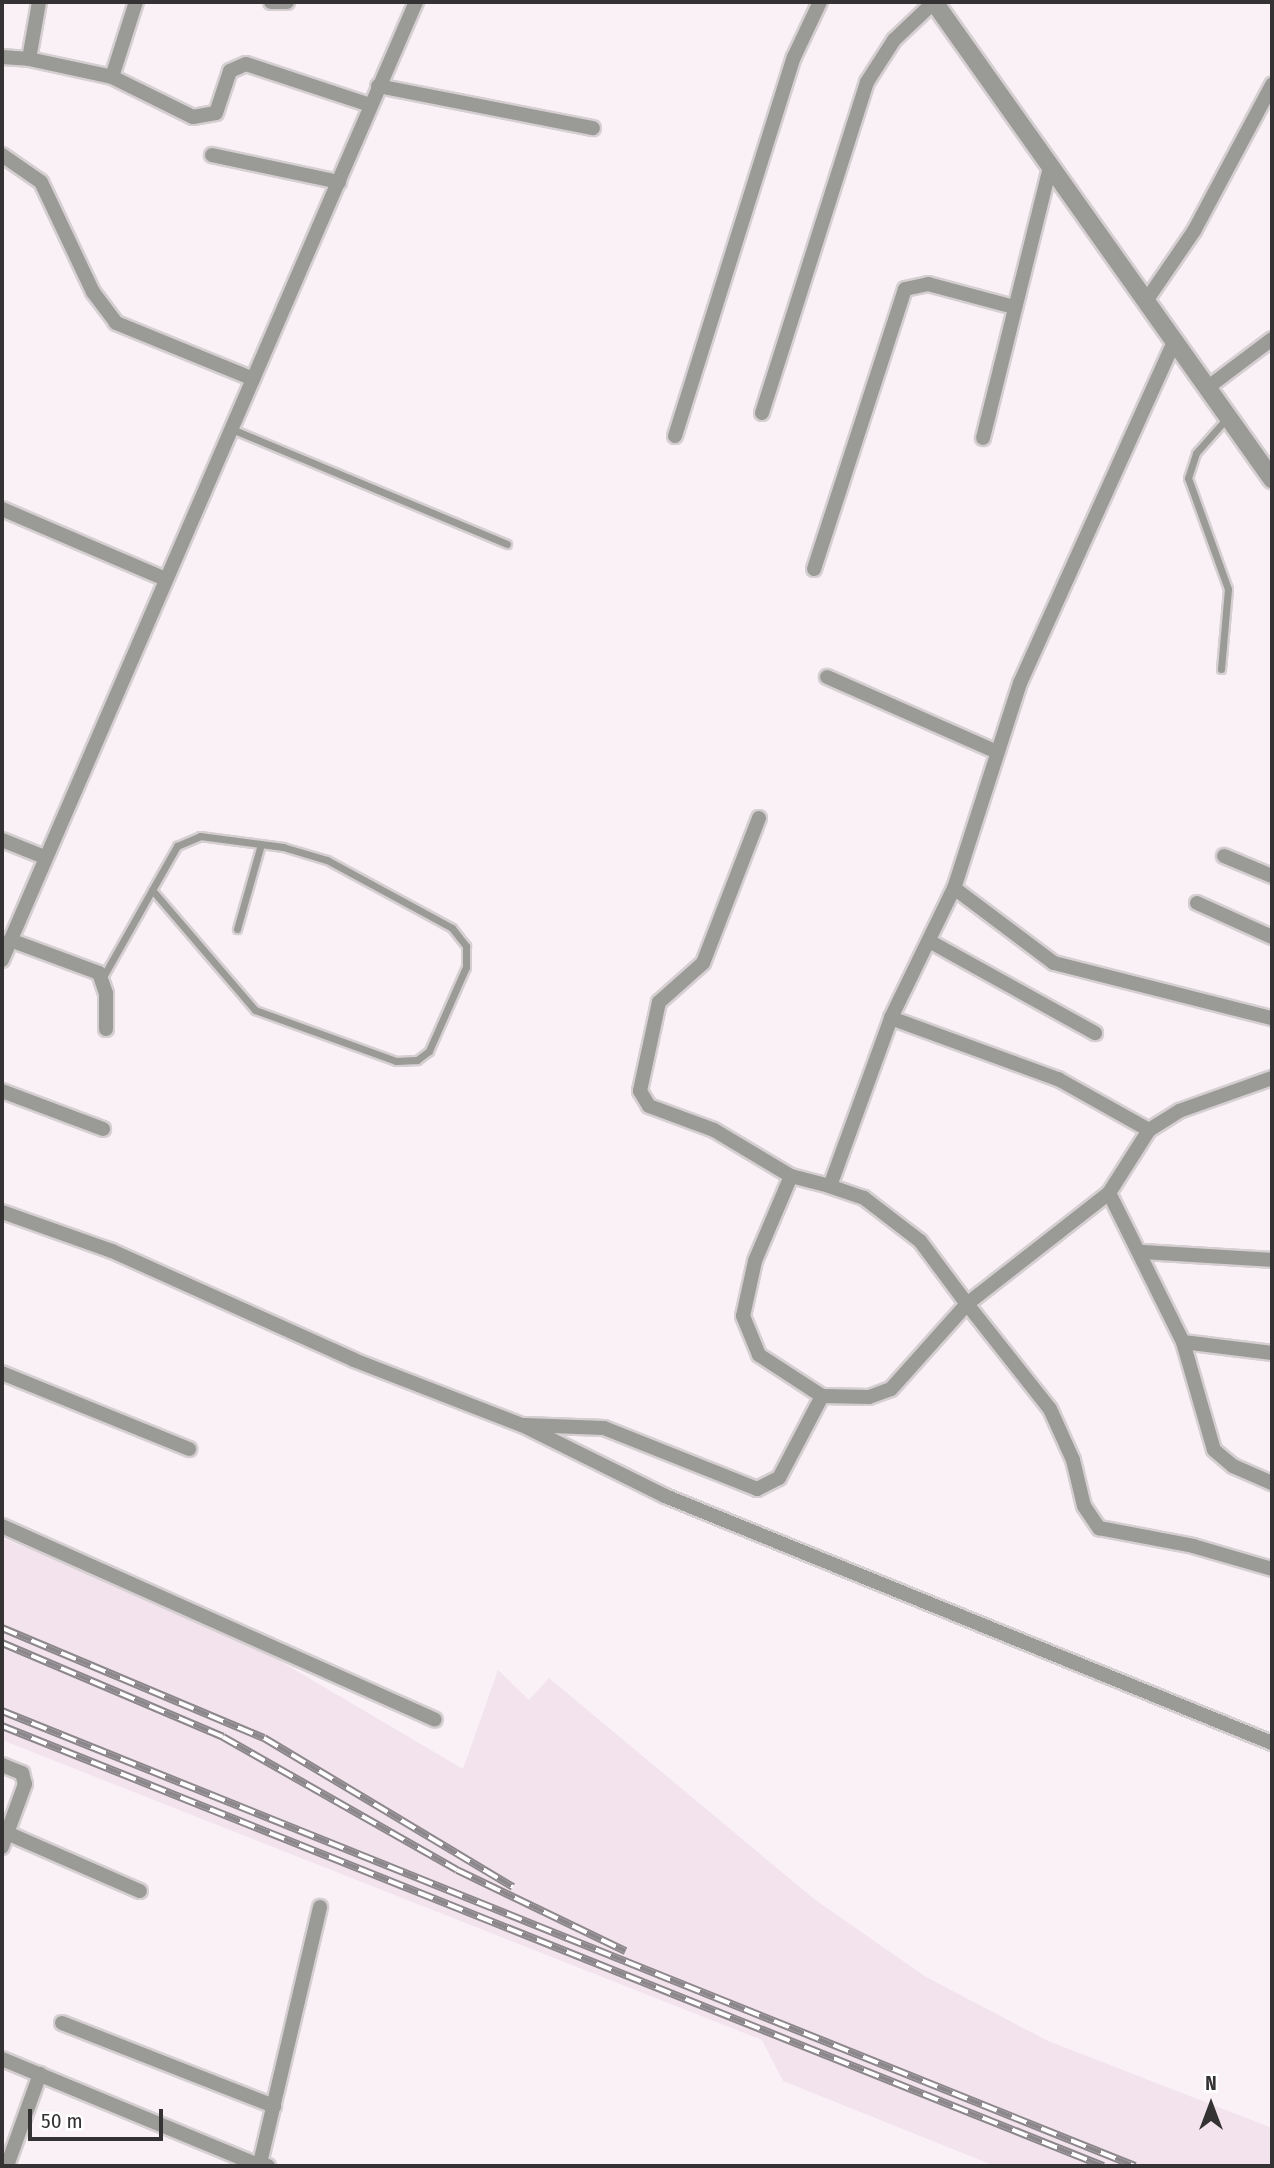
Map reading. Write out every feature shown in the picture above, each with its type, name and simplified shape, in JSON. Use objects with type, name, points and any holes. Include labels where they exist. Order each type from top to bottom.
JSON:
[{"type":"street","points":[[29,59],[39,2]]},
{"type":"street","points":[[112,77],[135,2]]},
{"type":"street","points":[[271,2],[287,2]]},
{"type":"street","points":[[2,960],[44,856],[416,2]]},
{"type":"street","points":[[676,436],[794,57],[820,2]]},
{"type":"street","points":[[762,413],[867,82],[894,40],[934,2],[1272,479]]},
{"type":"street","points":[[2,57],[29,59],[112,77],[192,117],[216,113],[230,71],[246,64],[370,105]]},
{"type":"street","points":[[1146,301],[1194,231],[1272,85]]},
{"type":"street","points":[[378,86],[593,128]]},
{"type":"street","points":[[2,155],[41,183],[93,292],[116,323],[253,379]]},
{"type":"street","points":[[212,155],[339,181]]},
{"type":"street","points":[[984,438],[1050,167]]},
{"type":"street","points":[[814,569],[905,289],[928,284],[1014,307]]},
{"type":"street","points":[[1207,388],[1272,339]]},
{"type":"street","points":[[830,1186],[891,1018],[954,888],[1020,682],[1174,342]]},
{"type":"street","points":[[2,509],[165,579]]},
{"type":"street","points":[[827,677],[997,752]]},
{"type":"street","points":[[759,818],[702,963],[659,1002],[640,1091],[649,1105],[714,1130],[792,1176],[864,1198],[920,1241],[1050,1409],[1073,1460],[1084,1506],[1099,1528],[1194,1546],[1272,1569]]},
{"type":"street","points":[[2,840],[44,856]]},
{"type":"street","points":[[1224,856],[1272,876]]},
{"type":"street","points":[[954,888],[1054,963],[1272,1018]]},
{"type":"street","points":[[1197,902],[1272,937]]},
{"type":"street","points":[[10,940],[103,977],[106,1029]]},
{"type":"street","points":[[929,941],[1095,1033]]},
{"type":"street","points":[[891,1018],[1058,1079],[1149,1130]]},
{"type":"street","points":[[792,1176],[755,1261],[743,1316],[759,1354],[822,1396],[885,1393],[967,1304],[1109,1193],[1149,1130],[1179,1111],[1272,1078]]},
{"type":"street","points":[[2,1091],[103,1129]]},
{"type":"street","points":[[1109,1193],[1142,1252],[1183,1342],[1214,1450],[1233,1466],[1272,1483]]},
{"type":"street","points":[[2,1212],[112,1251],[354,1360],[522,1425],[666,1496],[1272,1743]]},
{"type":"street","points":[[1142,1252],[1272,1260]]},
{"type":"street","points":[[1183,1342],[1272,1353]]},
{"type":"street","points":[[2,1373],[190,1449]]},
{"type":"street","points":[[522,1425],[604,1428],[757,1489],[779,1478],[822,1396]]},
{"type":"street","points":[[2,1526],[435,1720]]},
{"type":"street","points":[[2,1765],[22,1773],[25,1784],[4,1840],[140,1891]]},
{"type":"street","points":[[2,2059],[263,2165],[320,1907]]},
{"type":"street","points":[[62,2024],[274,2106]]},
{"type":"street","points":[[6,2166],[40,2074]]},
{"type":"lane","points":[[1221,669],[1228,589],[1188,478],[1196,453],[1228,417]]},
{"type":"lane","points":[[231,429],[507,544]]},
{"type":"lane","points":[[103,977],[152,890],[177,846],[190,837],[261,844],[327,860],[461,936],[466,967],[423,1056],[396,1061],[255,1010],[152,890]]},
{"type":"lane","points":[[237,929],[261,844]]},
{"type":"shaded area","points":[[2,1538],[234,1634],[463,1769],[498,1670],[529,1700],[549,1678],[814,1899],[926,1977],[1048,2041],[1272,2128],[1272,2166],[995,2166],[783,2081],[762,2040],[2,1740]]},
{"type":"railway","points":[[2,1628],[264,1738],[513,1887]]},
{"type":"railway","points":[[2,1643],[223,1737],[457,1870],[625,1951]]},
{"type":"railway","points":[[2,1711],[1135,2166]]},
{"type":"railway","points":[[2,1726],[1103,2166]]}]
